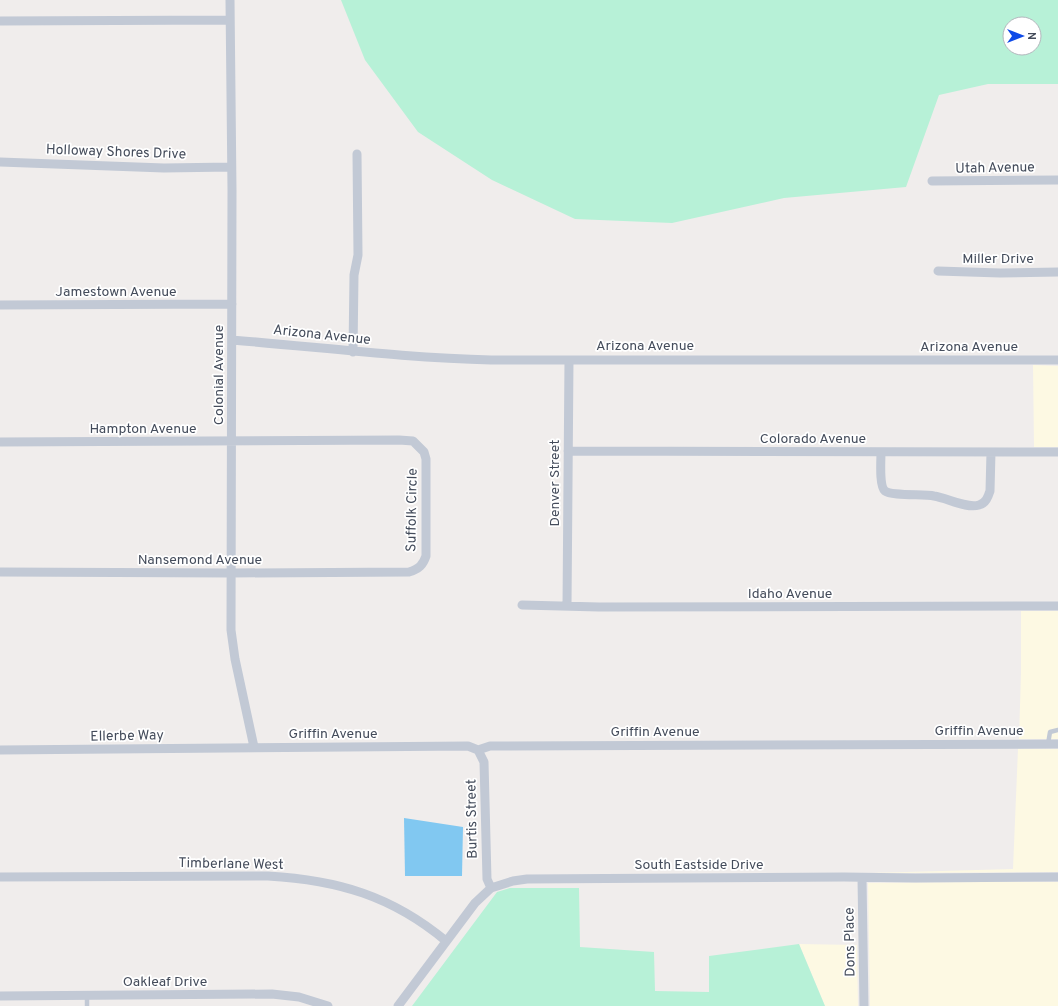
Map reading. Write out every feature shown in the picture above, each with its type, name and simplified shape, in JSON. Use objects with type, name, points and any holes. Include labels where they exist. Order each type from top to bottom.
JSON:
[{"type":"street","name":"Colonial Avenue","points":[[230,0],[232,644],[254,748]]},
{"type":"street","points":[[0,21],[230,20]]},
{"type":"street","points":[[353,352],[354,275],[358,255],[357,154]]},
{"type":"street","name":"Holloway Shores Drive","points":[[0,162],[164,168],[231,167]]},
{"type":"street","name":"Utah Avenue","points":[[932,181],[1058,180]]},
{"type":"street","name":"Miller Drive","points":[[938,271],[1000,273],[1058,272]]},
{"type":"street","name":"Jamestown Avenue","points":[[0,305],[232,304]]},
{"type":"street","name":"Arizona Avenue","points":[[232,340],[353,352],[448,359],[1058,360]]},
{"type":"street","name":"Denver Street","points":[[567,606],[569,360]]},
{"type":"street","name":"Hampton Avenue","points":[[0,442],[231,442],[359,440]]},
{"type":"street","name":"Suffolk Circle","points":[[359,440],[413,441],[424,452],[426,459],[426,556],[423,564],[417,570],[400,572]]},
{"type":"street","name":"Colorado Avenue","points":[[568,451],[1058,452]]},
{"type":"street","points":[[881,452],[881,487],[885,492],[892,494],[934,496],[972,506],[980,505],[984,502],[990,491],[990,452]]},
{"type":"street","name":"Nansemond Avenue","points":[[0,572],[400,572]]},
{"type":"street","name":"Idaho Avenue","points":[[522,605],[599,607],[1058,606]]},
{"type":"street","name":"Griffin Avenue","points":[[254,748],[468,746],[478,750],[490,746],[1053,744]]},
{"type":"street","name":"Ellerbe Way","points":[[0,750],[254,748]]},
{"type":"street","name":"Burtis Street","points":[[478,750],[484,762],[487,879],[491,888]]},
{"type":"street","name":"Timberlane West","points":[[0,877],[268,876],[296,878],[350,888],[378,898],[401,909],[430,927],[446,941]]},
{"type":"street","name":"South Eastside Drive","points":[[398,1006],[475,903],[491,888],[513,881],[527,879],[1058,877]]},
{"type":"street","name":"Dons Place","points":[[862,878],[864,1006]]},
{"type":"street","name":"Oakleaf Drive","points":[[0,996],[272,994],[300,997],[328,1006]]},
{"type":"lane","points":[[1053,744],[1050,732],[1058,730]]},
{"type":"lane","points":[[87,995],[87,1006]]},
{"type":"shaded area","points":[[1033,365],[1058,366],[1058,447],[1034,447]]},
{"type":"shaded area","points":[[1021,611],[1058,611],[1058,739],[1019,739]]},
{"type":"shaded area","points":[[1018,749],[1058,749],[1058,872],[870,873],[1013,869]]},
{"type":"shaded area","points":[[1058,882],[1058,1006],[870,1006],[868,883]]},
{"type":"shaded area","points":[[799,944],[857,945],[858,1006],[825,1006]]},
{"type":"green space","points":[[341,0],[1058,0],[1058,84],[988,84],[939,95],[906,187],[784,198],[672,223],[575,219],[492,180],[418,132],[365,60]]},
{"type":"green space","points":[[510,888],[579,888],[580,947],[654,952],[655,991],[709,992],[709,956],[799,944],[825,1006],[412,1006],[497,892]]},
{"type":"water","points":[[404,818],[463,827],[462,876],[405,876]]}]
